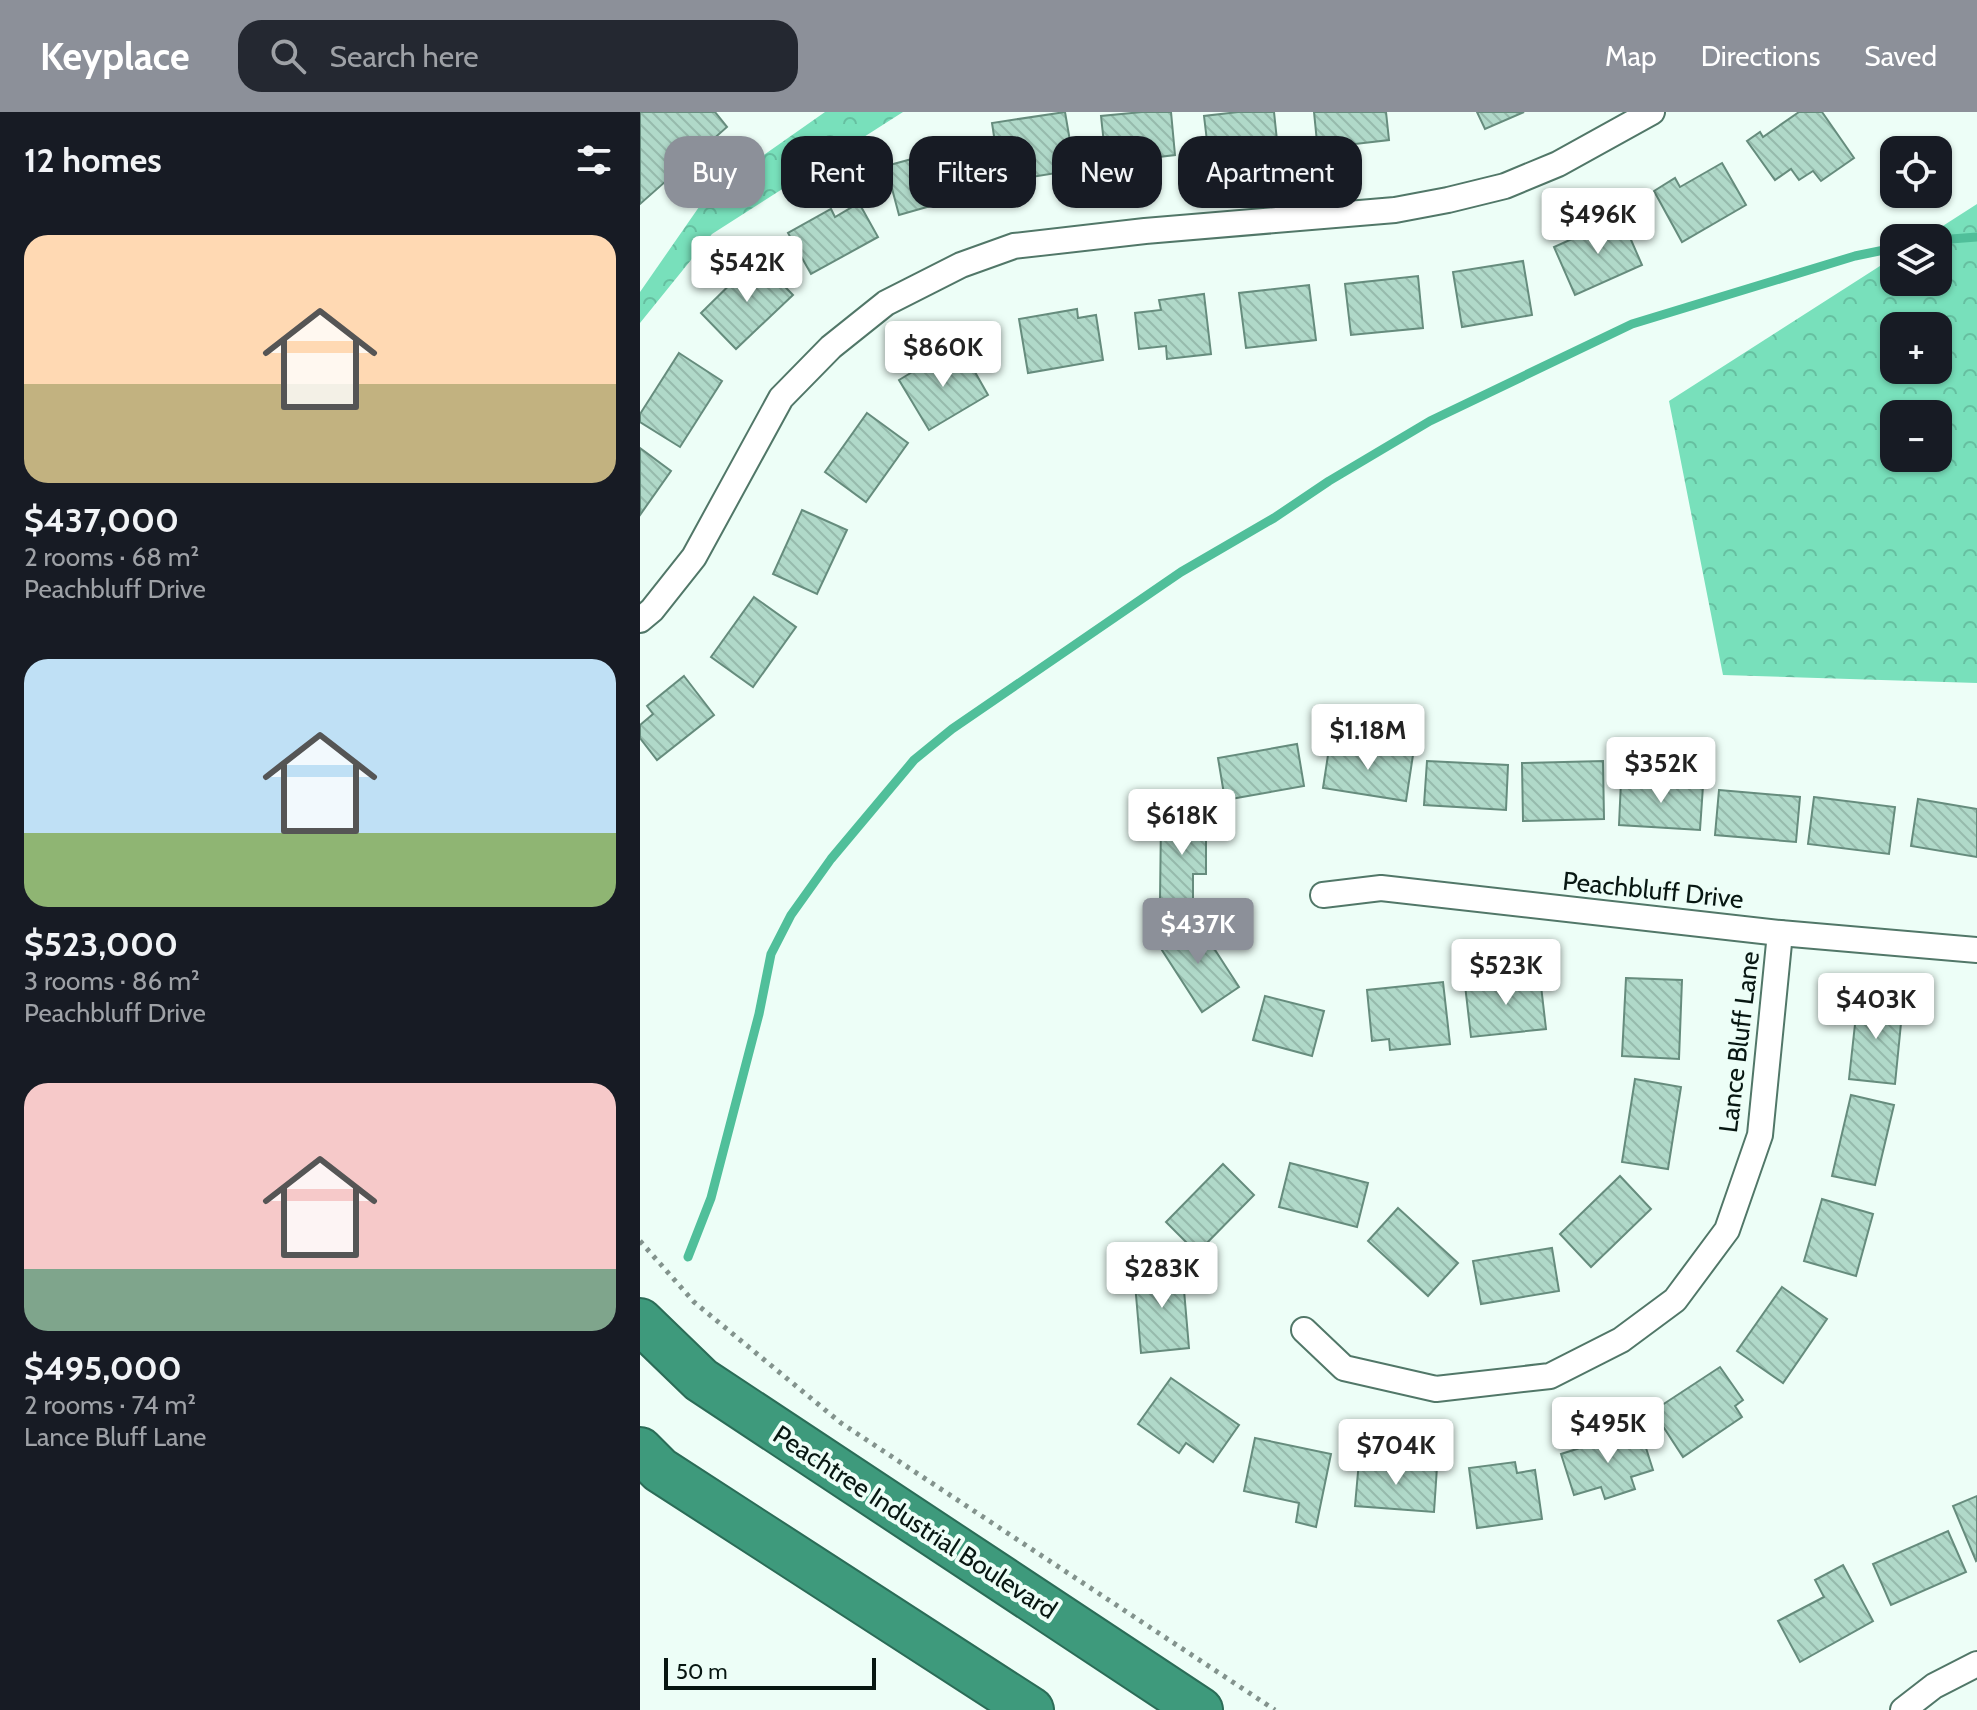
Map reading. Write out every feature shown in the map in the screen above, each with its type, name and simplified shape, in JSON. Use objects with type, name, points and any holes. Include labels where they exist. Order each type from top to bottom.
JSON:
[{"type":"highway","name":"Peachtree Industrial Boulevard","points":[[640,1321],[701,1380],[1200,1710]]},
{"type":"highway","points":[[640,1450],[660,1470],[1031,1710]]},
{"type":"street","points":[[640,620],[652,610],[694,557],[781,398],[831,347],[886,303],[961,265],[1014,246],[1145,231],[1395,210],[1448,200],[1505,186],[1558,164],[1637,115]]},
{"type":"street","name":"Peachbluff Drive","points":[[1323,895],[1381,888],[1780,933],[1977,950]]},
{"type":"street","name":"Lance Bluff Lane","points":[[1304,1330],[1344,1368],[1436,1389],[1550,1376],[1621,1340],[1675,1300],[1727,1230],[1760,1135],[1780,933]]},
{"type":"street","points":[[1903,1710],[1934,1686],[1977,1664]]},
{"type":"path","points":[[640,1241],[694,1302],[841,1423],[1275,1710]]},
{"type":"green space","points":[[825,112],[903,112],[865,136],[791,136]]},
{"type":"green space","points":[[781,143],[781,190],[765,200],[765,154]]},
{"type":"green space","points":[[1977,204],[1977,683],[1723,675],[1669,401],[1880,266],[1880,296],[1952,296],[1952,224],[1946,224]]},
{"type":"green space","points":[[698,208],[753,208],[712,234],[640,323],[640,292]]},
{"type":"building","points":[[640,112],[715,112],[727,127],[717,136],[664,136],[664,183],[640,204]]},
{"type":"building","points":[[1065,112],[1069,136],[1052,136],[1052,174],[1036,176],[1036,136],[994,136],[992,123]]},
{"type":"building","points":[[1171,112],[1175,155],[1162,157],[1162,136],[1103,136],[1101,116]]},
{"type":"building","points":[[1274,112],[1277,136],[1206,136],[1204,116]]},
{"type":"building","points":[[1314,112],[1386,112],[1389,140],[1362,143],[1362,136],[1316,136]]},
{"type":"building","points":[[1477,112],[1524,112],[1485,129]]},
{"type":"building","points":[[1799,112],[1822,112],[1854,158],[1821,181],[1813,171],[1799,180],[1791,169],[1775,180],[1747,141],[1760,132],[1763,137]]},
{"type":"building","points":[[909,160],[909,208],[924,208],[899,215],[893,192],[893,164]]},
{"type":"building","points":[[1722,163],[1746,205],[1682,242],[1654,191],[1675,178],[1680,187]]},
{"type":"building","points":[[850,208],[862,208],[878,237],[811,274],[788,233],[831,209],[835,217]]},
{"type":"building","points":[[1621,217],[1642,265],[1575,295],[1554,247]]},
{"type":"building","points":[[757,258],[793,295],[736,349],[701,313]]},
{"type":"building","points":[[1523,261],[1532,315],[1462,327],[1453,272]]},
{"type":"building","points":[[1418,276],[1423,328],[1351,335],[1345,284]]},
{"type":"building","points":[[1309,285],[1316,340],[1246,348],[1239,293]]},
{"type":"building","points":[[1204,294],[1211,354],[1167,359],[1166,346],[1139,349],[1135,313],[1161,310],[1159,300]]},
{"type":"building","points":[[1077,309],[1078,318],[1096,315],[1103,360],[1028,373],[1019,319]]},
{"type":"building","points":[[963,351],[988,395],[929,430],[899,380],[939,356],[943,363]]},
{"type":"building","points":[[679,353],[722,381],[680,447],[640,422],[640,414]]},
{"type":"building","points":[[867,413],[908,443],[866,502],[825,472]]},
{"type":"building","points":[[640,448],[671,471],[640,515]]},
{"type":"building","points":[[802,510],[847,530],[817,594],[773,574]]},
{"type":"building","points":[[754,597],[796,627],[753,687],[711,657]]},
{"type":"building","points":[[684,676],[714,715],[657,760],[640,738],[640,725],[653,714],[647,706]]},
{"type":"building","points":[[1330,742],[1413,755],[1406,801],[1323,788]]},
{"type":"building","points":[[1297,744],[1304,786],[1225,800],[1218,758]]},
{"type":"building","points":[[1427,761],[1508,765],[1506,810],[1424,805]]},
{"type":"building","points":[[1603,761],[1604,819],[1523,821],[1522,763]]},
{"type":"building","points":[[1621,781],[1703,786],[1700,830],[1619,825]]},
{"type":"building","points":[[1719,790],[1800,797],[1796,842],[1715,835]]},
{"type":"building","points":[[1814,797],[1895,807],[1889,854],[1808,844]]},
{"type":"building","points":[[1918,799],[1977,809],[1977,857],[1911,846]]},
{"type":"building","points":[[1161,819],[1206,820],[1206,874],[1193,874],[1193,900],[1160,900]]},
{"type":"building","points":[[1195,919],[1239,987],[1202,1012],[1158,944]]},
{"type":"building","points":[[1540,977],[1546,1029],[1471,1037],[1465,985]]},
{"type":"building","points":[[1626,978],[1682,980],[1679,1059],[1622,1056]]},
{"type":"building","points":[[1443,982],[1450,1044],[1390,1050],[1389,1039],[1372,1041],[1367,990]]},
{"type":"building","points":[[1265,996],[1324,1011],[1312,1056],[1253,1040]]},
{"type":"building","points":[[1858,997],[1903,1003],[1895,1084],[1849,1079]]},
{"type":"building","points":[[1635,1079],[1681,1087],[1668,1169],[1622,1162]]},
{"type":"building","points":[[1851,1095],[1894,1105],[1875,1185],[1832,1176]]},
{"type":"building","points":[[1290,1163],[1368,1183],[1357,1227],[1279,1207]]},
{"type":"building","points":[[1223,1164],[1254,1195],[1197,1253],[1166,1222]]},
{"type":"building","points":[[1620,1176],[1651,1209],[1591,1267],[1560,1234]]},
{"type":"building","points":[[1822,1199],[1873,1214],[1856,1276],[1804,1261]]},
{"type":"building","points":[[1398,1208],[1458,1263],[1428,1296],[1368,1241]]},
{"type":"building","points":[[1552,1248],[1559,1291],[1481,1304],[1473,1261]]},
{"type":"building","points":[[1182,1267],[1189,1348],[1141,1353],[1134,1272]]},
{"type":"building","points":[[1782,1287],[1827,1319],[1783,1383],[1737,1351]]},
{"type":"building","points":[[1720,1367],[1743,1400],[1735,1406],[1742,1417],[1683,1457],[1653,1411]]},
{"type":"building","points":[[1171,1378],[1239,1425],[1213,1462],[1186,1443],[1179,1453],[1138,1424]]},
{"type":"building","points":[[1640,1429],[1653,1470],[1631,1477],[1635,1489],[1605,1499],[1601,1487],[1574,1495],[1561,1454]]},
{"type":"building","points":[[1255,1438],[1331,1454],[1316,1527],[1296,1522],[1299,1503],[1244,1491]]},
{"type":"building","points":[[1359,1461],[1437,1467],[1434,1512],[1355,1506]]},
{"type":"building","points":[[1515,1462],[1517,1473],[1535,1470],[1542,1519],[1477,1528],[1469,1468]]},
{"type":"building","points":[[1977,1496],[1977,1560],[1976,1561],[1953,1506]]},
{"type":"building","points":[[1948,1531],[1966,1572],[1891,1605],[1873,1564]]},
{"type":"building","points":[[1843,1565],[1873,1621],[1800,1662],[1778,1621],[1824,1597],[1815,1580]]},
{"type":"waterway","points":[[1952,239],[1977,237]]},
{"type":"waterway","points":[[688,1257],[711,1198],[759,1014],[771,954],[791,915],[831,859],[914,760],[952,729],[1181,572],[1430,421],[1632,324],[1880,251]]}]
